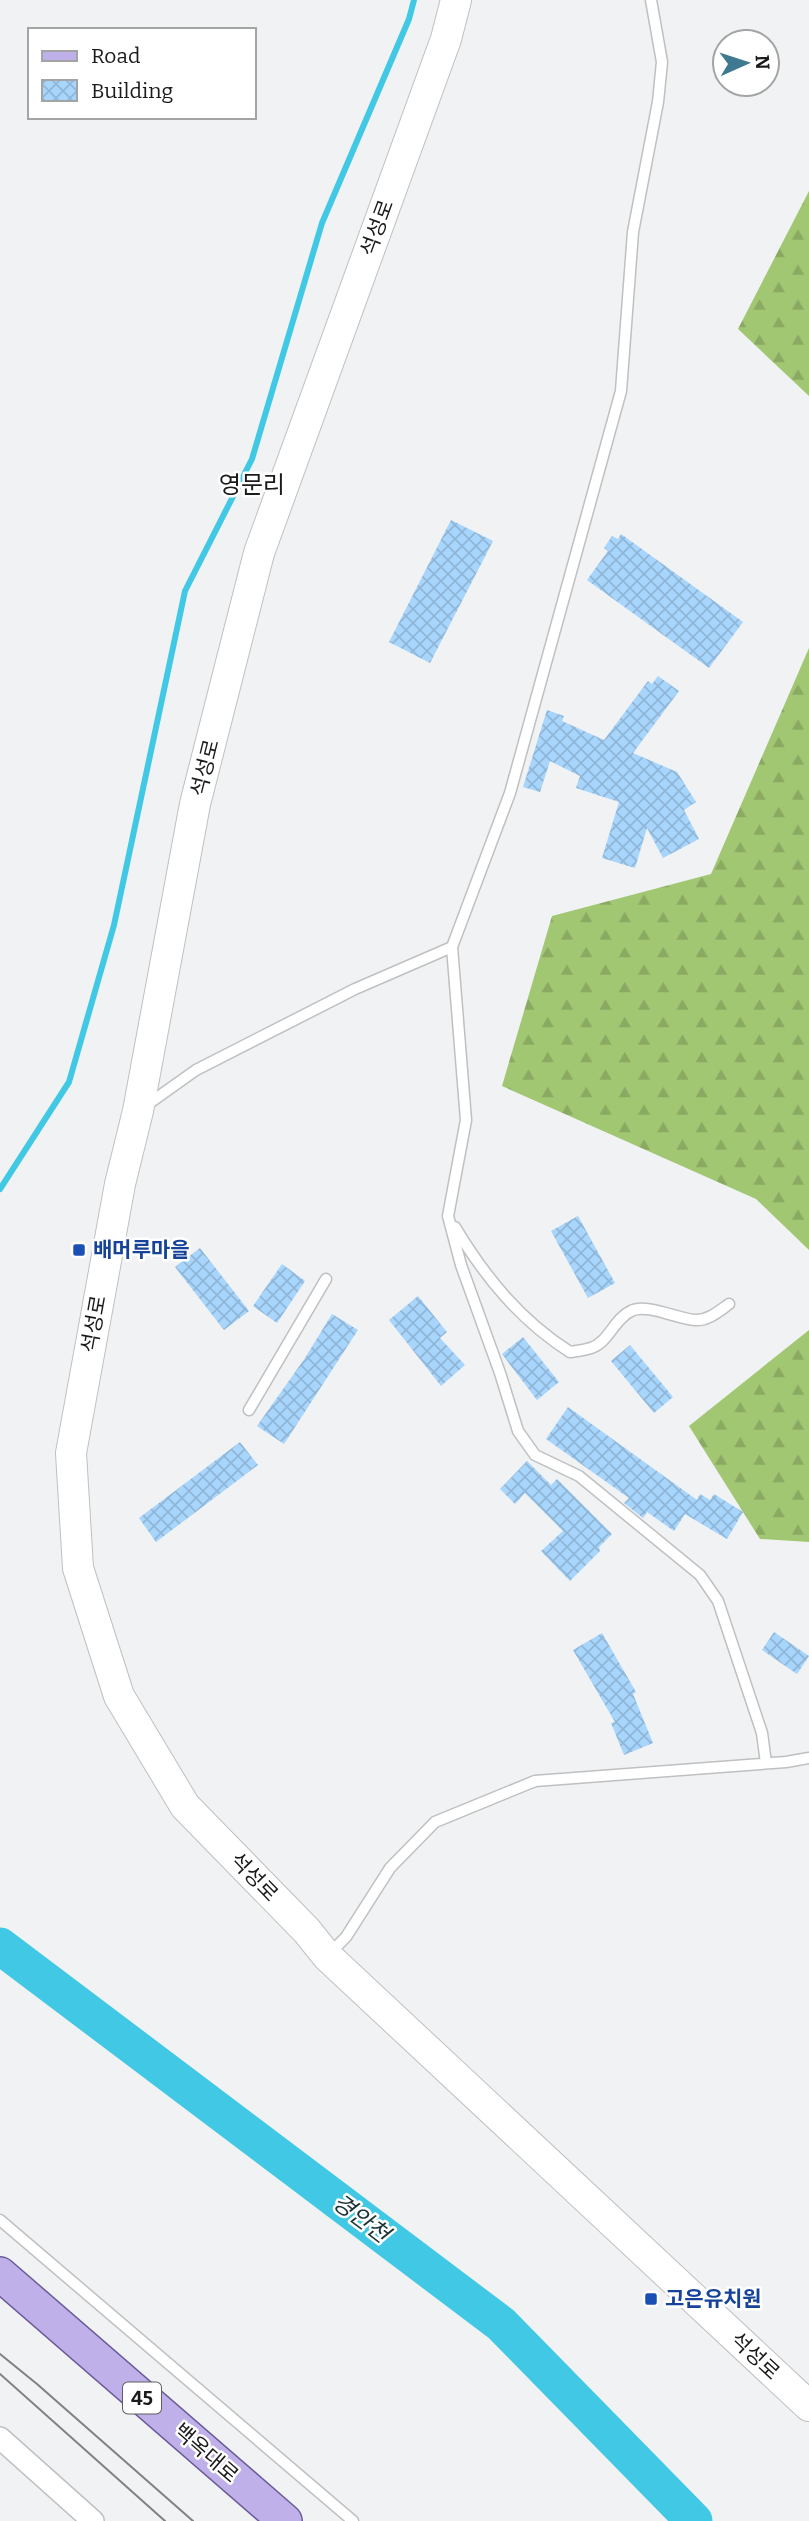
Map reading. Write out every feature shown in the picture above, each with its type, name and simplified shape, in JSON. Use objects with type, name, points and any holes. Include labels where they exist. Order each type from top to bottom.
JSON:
[{"type":"main road","name":"백옥대로","points":[[0,2274],[285,2521]]},
{"type":"street","name":"석성로","points":[[456,0],[441,51],[259,553],[195,804],[138,1111],[120,1184],[71,1453],[78,1568],[119,1696],[185,1806],[307,1931],[327,1956],[809,2406]]},
{"type":"street","points":[[0,2438],[93,2521]]},
{"type":"lane","points":[[651,0],[662,62],[659,102],[633,232],[621,391],[510,793],[452,947],[466,1120],[448,1216],[461,1265],[518,1431],[535,1455],[579,1476],[700,1575],[719,1601],[762,1733],[766,1763]]},
{"type":"lane","points":[[138,1111],[196,1070],[355,989],[452,947]]},
{"type":"lane","points":[[448,1216],[478,1265],[509,1302],[547,1338],[570,1352],[594,1348],[617,1322],[632,1310],[645,1309],[696,1320],[708,1318],[729,1304]]},
{"type":"lane","points":[[249,1410],[326,1279]]},
{"type":"lane","points":[[327,1956],[346,1937],[390,1868],[435,1822],[535,1781],[809,1758]]},
{"type":"lane","points":[[0,2220],[353,2521]]},
{"type":"green space","points":[[809,191],[809,396],[738,329]]},
{"type":"green space","points":[[809,648],[809,1250],[756,1199],[502,1086],[552,916],[711,874]]},
{"type":"green space","points":[[809,1330],[809,1542],[760,1539],[689,1426]]},
{"type":"building","points":[[451,520],[493,541],[430,663],[389,642]]},
{"type":"building","points":[[621,534],[743,622],[709,668],[587,580],[608,551],[604,548],[612,536],[618,539]]},
{"type":"building","points":[[658,676],[679,691],[633,753],[677,772],[696,802],[684,810],[699,839],[663,858],[647,828],[635,868],[602,858],[619,802],[576,788],[580,776],[550,761],[540,792],[523,787],[547,710],[564,716],[562,721],[604,740],[648,681],[652,684]]},
{"type":"building","points":[[578,1216],[615,1283],[588,1298],[551,1231]]},
{"type":"building","points":[[200,1248],[249,1311],[224,1330],[175,1267]]},
{"type":"building","points":[[282,1264],[305,1281],[277,1323],[253,1306]]},
{"type":"building","points":[[418,1296],[447,1332],[440,1338],[465,1365],[441,1386],[389,1320]]},
{"type":"building","points":[[332,1314],[358,1330],[284,1444],[257,1426]]},
{"type":"building","points":[[523,1337],[559,1382],[537,1400],[502,1354]]},
{"type":"building","points":[[630,1345],[673,1397],[654,1413],[611,1361]]},
{"type":"building","points":[[568,1407],[697,1500],[700,1494],[710,1500],[714,1494],[743,1512],[727,1539],[685,1514],[674,1531],[647,1512],[643,1518],[624,1503],[629,1498],[546,1439]]},
{"type":"building","points":[[240,1442],[258,1465],[156,1542],[139,1518]]},
{"type":"building","points":[[527,1461],[551,1485],[557,1479],[612,1534],[599,1547],[600,1551],[570,1581],[541,1551],[563,1531],[525,1493],[515,1504],[500,1489]]},
{"type":"building","points":[[774,1632],[809,1656],[797,1674],[762,1650]]},
{"type":"building","points":[[602,1633],[636,1692],[633,1694],[653,1743],[624,1755],[611,1723],[615,1722],[573,1650]]},
{"type":"waterway","points":[[0,1189],[69,1082],[114,925],[185,591],[252,459],[322,223],[409,19],[414,0]]},
{"type":"waterway","name":"경안천","points":[[0,1946],[501,2324],[694,2521]]},
{"type":"tram line","points":[[0,2354],[193,2521]]},
{"type":"tram line","points":[[0,2374],[165,2521]]},
{"type":"place","name":"배머루마을","points":[[79,1250]]},
{"type":"place","name":"고은유치원","points":[[651,2299]]},
{"type":"district","name":"영문리","points":[[252,485]]}]
